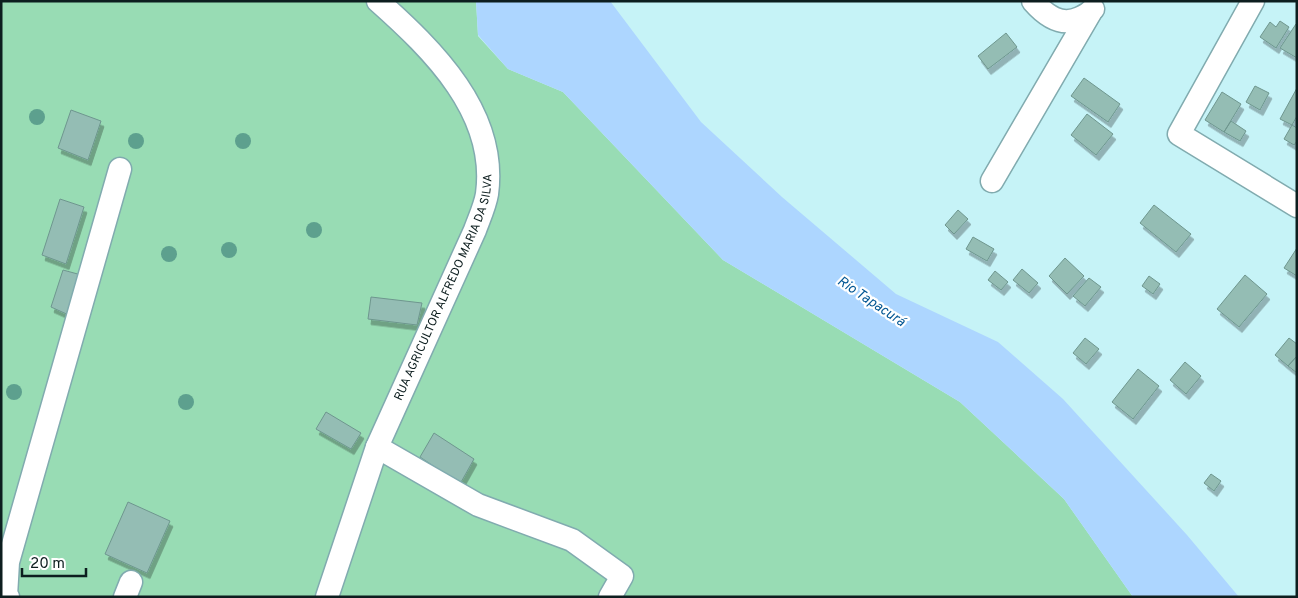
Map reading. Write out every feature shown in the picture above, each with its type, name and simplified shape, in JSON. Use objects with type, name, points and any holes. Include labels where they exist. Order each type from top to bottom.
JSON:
[{"type":"street","name":"RUA AGRICULTOR ALFREDO MARIA DA SILVA","points":[[327,597],[377,447],[475,230],[487,195],[488,161],[475,113],[459,87],[409,29],[378,1]]},
{"type":"street","points":[[1033,1],[1054,20],[1073,22],[1094,7]]},
{"type":"street","points":[[1253,1],[1179,134],[1297,206]]},
{"type":"street","points":[[992,181],[1094,7]]},
{"type":"street","points":[[8,597],[6,596],[8,562],[120,169]]},
{"type":"street","points":[[377,447],[478,505],[572,540],[622,576],[610,597]]},
{"type":"green space","points":[[1,1],[476,1],[478,36],[508,69],[563,92],[723,260],[960,402],[1064,499],[1133,597],[16,597],[1,588]]},
{"type":"water","name":"Rio Tapacurá","points":[[476,1],[610,1],[701,122],[782,197],[896,294],[998,342],[1063,399],[1187,535],[1239,597],[1133,597],[1064,499],[960,402],[723,260],[563,92],[508,69],[478,35]]},
{"type":"building","points":[[1280,21],[1289,27],[1276,48],[1260,37],[1270,22],[1276,27]]},
{"type":"building","points":[[1297,24],[1297,58],[1280,48]]},
{"type":"building","points":[[1006,33],[1017,47],[988,69],[978,56]]},
{"type":"building","points":[[1084,78],[1120,104],[1108,122],[1071,96]]},
{"type":"building","points":[[1255,86],[1269,93],[1260,110],[1246,102]]},
{"type":"building","points":[[1297,88],[1297,116],[1292,125],[1280,119]]},
{"type":"building","points":[[1222,92],[1241,104],[1224,132],[1205,120]]},
{"type":"building","points":[[71,110],[101,121],[88,160],[58,148]]},
{"type":"building","points":[[1087,114],[1113,134],[1096,155],[1071,135]]},
{"type":"building","points":[[1231,121],[1246,131],[1240,141],[1224,132]]},
{"type":"building","points":[[1292,125],[1297,128],[1297,141],[1294,145],[1284,139]]},
{"type":"building","points":[[60,199],[84,207],[66,264],[42,255]]},
{"type":"building","points":[[1154,205],[1191,234],[1176,252],[1140,223]]},
{"type":"building","points":[[958,210],[968,219],[954,234],[945,225]]},
{"type":"building","points":[[973,237],[994,249],[987,261],[966,249]]},
{"type":"building","points":[[1297,248],[1297,276],[1284,268]]},
{"type":"building","points":[[1065,258],[1084,276],[1067,294],[1049,276]]},
{"type":"building","points":[[1022,269],[1038,283],[1029,293],[1013,280]]},
{"type":"building","points":[[63,270],[85,276],[71,316],[51,307]]},
{"type":"building","points":[[995,271],[1008,282],[1001,290],[988,280]]},
{"type":"building","points":[[1245,275],[1267,294],[1239,327],[1217,309]]},
{"type":"building","points":[[1149,276],[1160,284],[1153,294],[1142,286]]},
{"type":"building","points":[[1089,278],[1101,287],[1085,306],[1073,296]]},
{"type":"building","points":[[371,297],[422,303],[417,325],[368,319]]},
{"type":"building","points":[[1085,338],[1099,349],[1086,364],[1073,353]]},
{"type":"building","points":[[1289,338],[1297,344],[1297,356],[1288,366],[1275,355]]},
{"type":"building","points":[[1297,356],[1297,373],[1288,366]]},
{"type":"building","points":[[1185,362],[1201,376],[1186,394],[1170,380]]},
{"type":"building","points":[[1138,369],[1159,386],[1133,419],[1112,402]]},
{"type":"building","points":[[326,412],[361,433],[351,449],[316,429]]},
{"type":"building","points":[[434,433],[474,459],[460,484],[420,457]]},
{"type":"building","points":[[1211,474],[1221,481],[1214,491],[1204,483]]},
{"type":"building","points":[[128,502],[170,521],[147,573],[105,554]]}]
